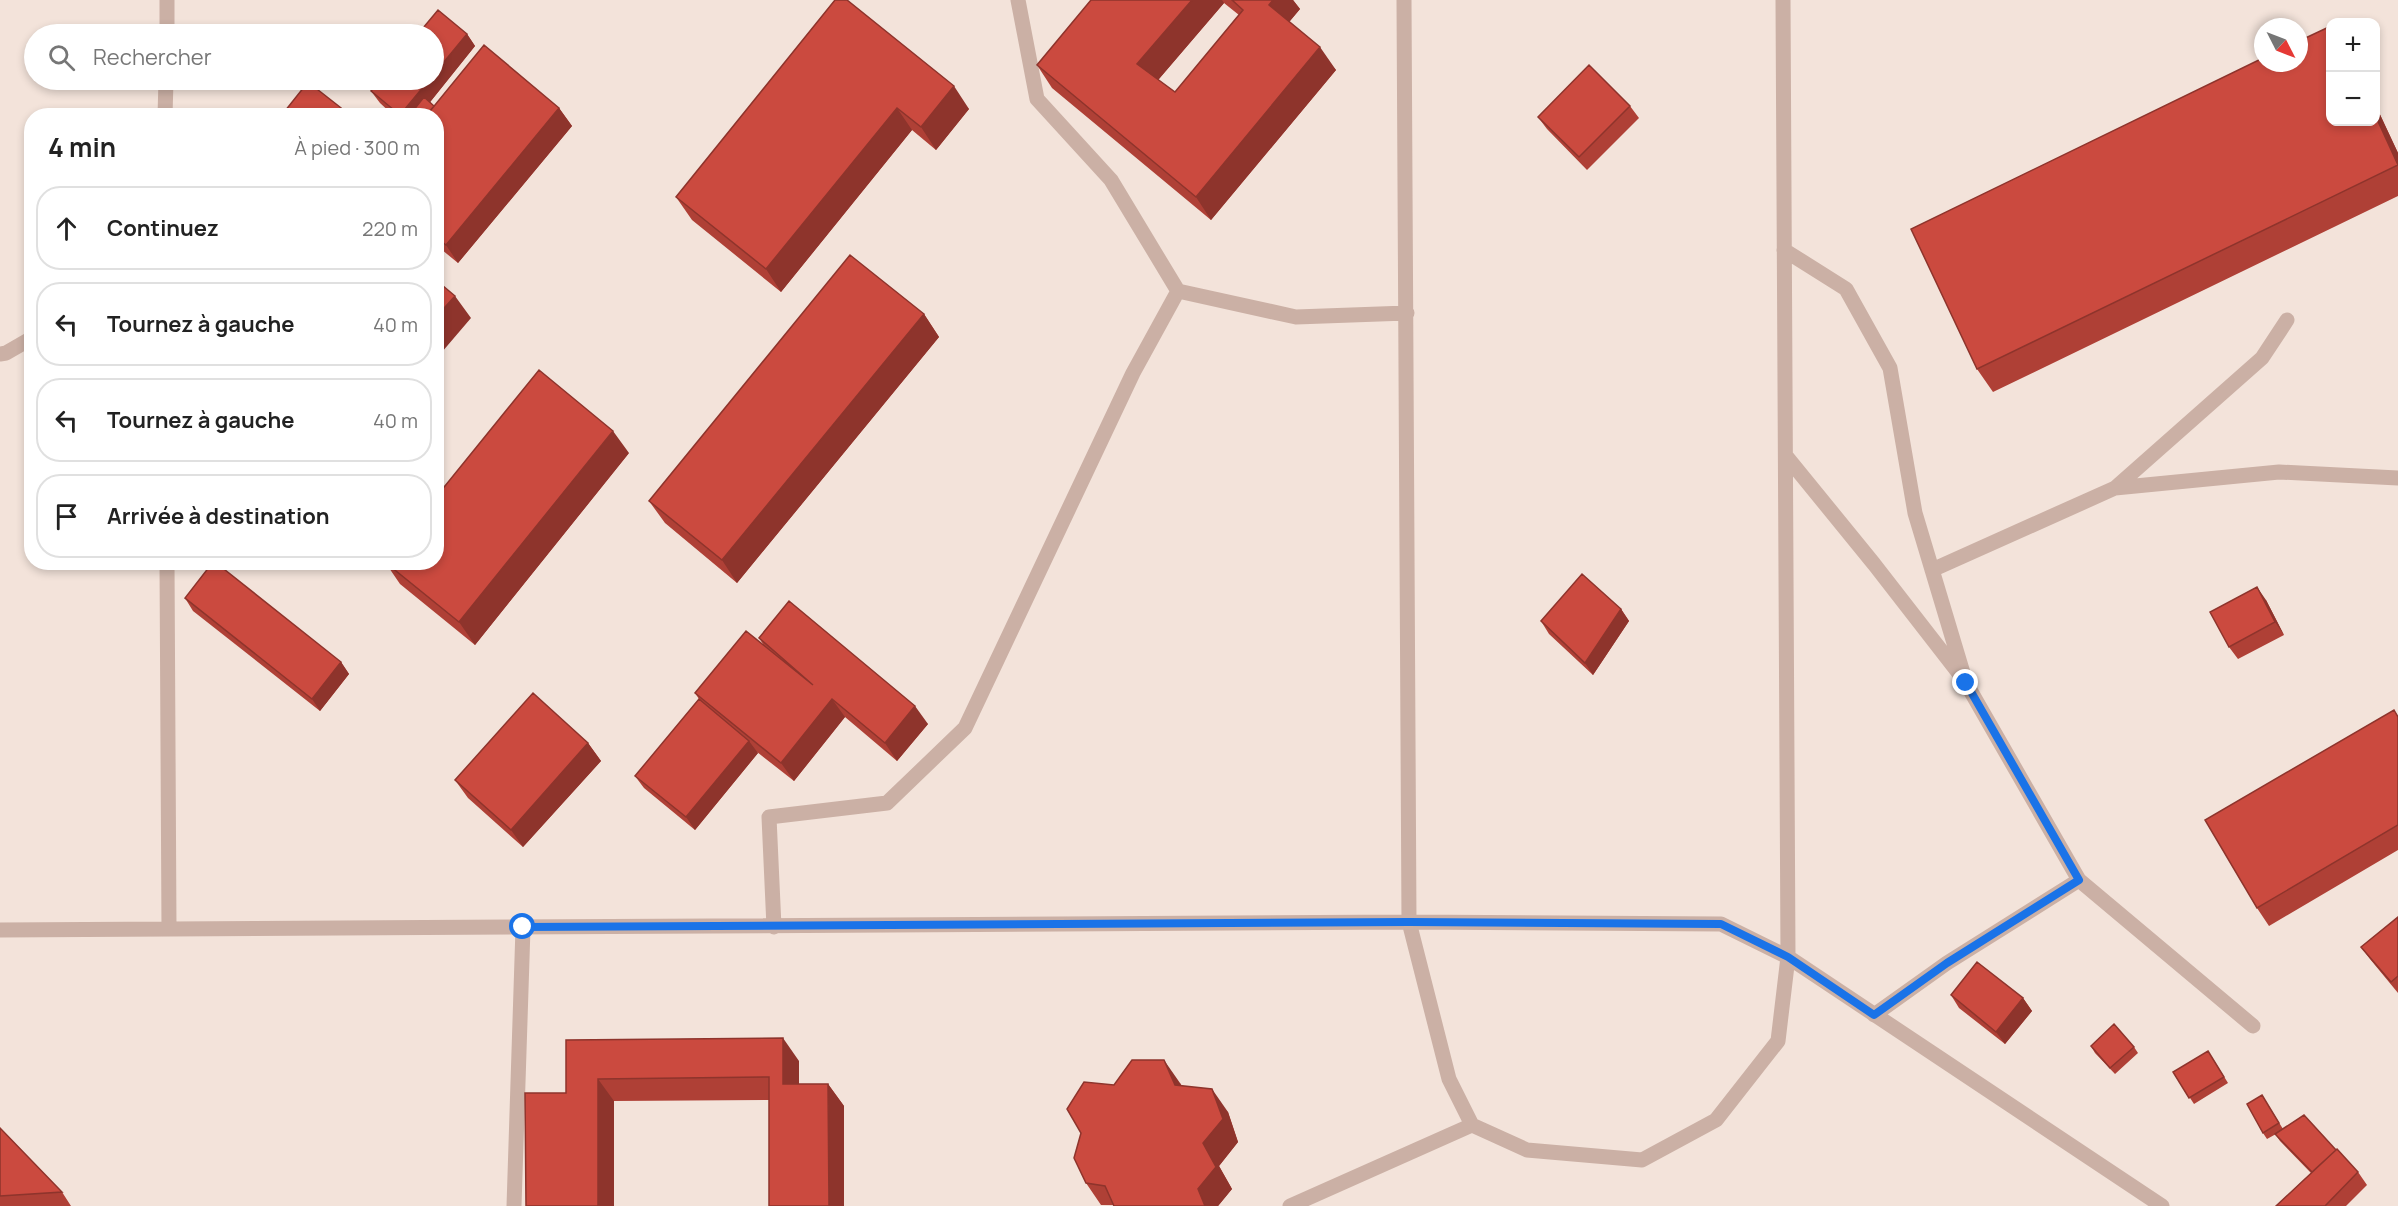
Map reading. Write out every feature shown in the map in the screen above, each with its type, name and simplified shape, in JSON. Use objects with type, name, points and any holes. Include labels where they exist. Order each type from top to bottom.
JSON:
[{"type":"street","points":[[167,0],[167,24]]},
{"type":"street","points":[[1018,0],[1037,99],[1111,180],[1178,291],[1296,317],[1407,313]]},
{"type":"street","points":[[1404,0],[1409,922],[1449,1079],[1472,1125],[1527,1150],[1642,1160],[1716,1120],[1778,1041],[1788,957],[1783,0]]},
{"type":"street","points":[[165,108],[166,90]]},
{"type":"street","points":[[1784,250],[1846,289],[1890,368],[1915,513],[1966,683]]},
{"type":"street","points":[[774,927],[769,817],[887,803],[966,728],[1133,373],[1178,291]]},
{"type":"street","points":[[1932,570],[2115,488],[2262,358],[2287,320]]},
{"type":"street","points":[[0,354],[24,343]]},
{"type":"street","points":[[1785,456],[1875,564],[1966,683],[2079,880],[2253,1026]]},
{"type":"street","points":[[2115,488],[2279,472],[2398,478]]},
{"type":"street","points":[[166,570],[169,929]]},
{"type":"street","points":[[1874,1015],[1947,963],[2079,880]]},
{"type":"street","points":[[0,930],[1409,922],[1721,924],[1788,957],[2163,1206]]},
{"type":"street","points":[[514,1206],[523,927]]},
{"type":"street","points":[[1290,1206],[1472,1125]]},
{"type":"building","points":[[835,0],[847,0],[954,86],[921,127],[897,108],[766,269],[676,197]]},
{"type":"building","points":[[1091,0],[1192,0],[1137,64],[1175,92],[1243,10],[1232,0],[1273,0],[1269,5],[1320,47],[1196,197],[1037,65]]},
{"type":"building","points":[[438,10],[467,34],[444,62],[444,24],[426,24]]},
{"type":"building","points":[[2326,28],[2326,126],[2380,126],[2398,165],[1977,369],[1911,229],[2254,62],[2254,72],[2308,72],[2308,37]]},
{"type":"building","points":[[484,45],[559,108],[446,245],[444,243],[444,108],[433,108]]},
{"type":"building","points":[[1589,65],[1630,106],[1579,157],[1538,117]]},
{"type":"building","points":[[302,90],[318,90],[341,108],[287,108]]},
{"type":"building","points":[[421,90],[406,108],[392,108],[371,91]]},
{"type":"building","points":[[424,97],[434,106],[432,108],[415,108]]},
{"type":"building","points":[[850,255],[924,314],[722,560],[649,501]]},
{"type":"building","points":[[444,287],[455,296],[444,308]]},
{"type":"building","points":[[539,370],[613,431],[459,622],[395,570],[444,570],[444,487]]},
{"type":"building","points":[[207,570],[225,570],[341,662],[312,699],[185,598]]},
{"type":"building","points":[[1582,574],[1621,609],[1585,663],[1541,621]]},
{"type":"building","points":[[2257,587],[2275,622],[2229,647],[2210,612]]},
{"type":"building","points":[[789,601],[915,706],[885,743],[832,699],[781,763],[695,693],[746,631],[813,685],[759,638]]},
{"type":"building","points":[[533,693],[588,743],[511,830],[455,780]]},
{"type":"building","points":[[699,699],[749,741],[686,817],[635,776]]},
{"type":"building","points":[[2394,710],[2398,717],[2398,825],[2257,908],[2205,820]]},
{"type":"building","points":[[2398,917],[2398,976],[2391,982],[2361,947]]},
{"type":"building","points":[[1977,962],[2023,998],[1996,1032],[1951,995]]},
{"type":"building","points":[[2114,1024],[2134,1047],[2110,1068],[2091,1046]]},
{"type":"building","points":[[783,1038],[783,1084],[828,1084],[829,1206],[769,1206],[769,1077],[598,1079],[598,1206],[526,1206],[525,1093],[566,1093],[566,1040]]},
{"type":"building","points":[[2208,1051],[2224,1077],[2189,1098],[2173,1072]]},
{"type":"building","points":[[1132,1060],[1164,1060],[1175,1085],[1212,1089],[1223,1119],[1203,1143],[1216,1167],[1198,1189],[1205,1206],[1114,1206],[1105,1186],[1086,1183],[1074,1158],[1081,1133],[1067,1109],[1084,1082],[1114,1085]]},
{"type":"building","points":[[2262,1095],[2279,1123],[2263,1133],[2247,1104]]},
{"type":"building","points":[[2304,1115],[2336,1150],[2312,1172],[2275,1134]]},
{"type":"building","points":[[0,1128],[62,1192],[0,1196]]},
{"type":"building","points":[[2337,1149],[2358,1172],[2325,1206],[2276,1206]]},
{"type":"route","points":[[523,927],[1409,922],[1721,924],[1788,957],[1874,1015],[1947,963],[2079,880],[1966,683]]}]
